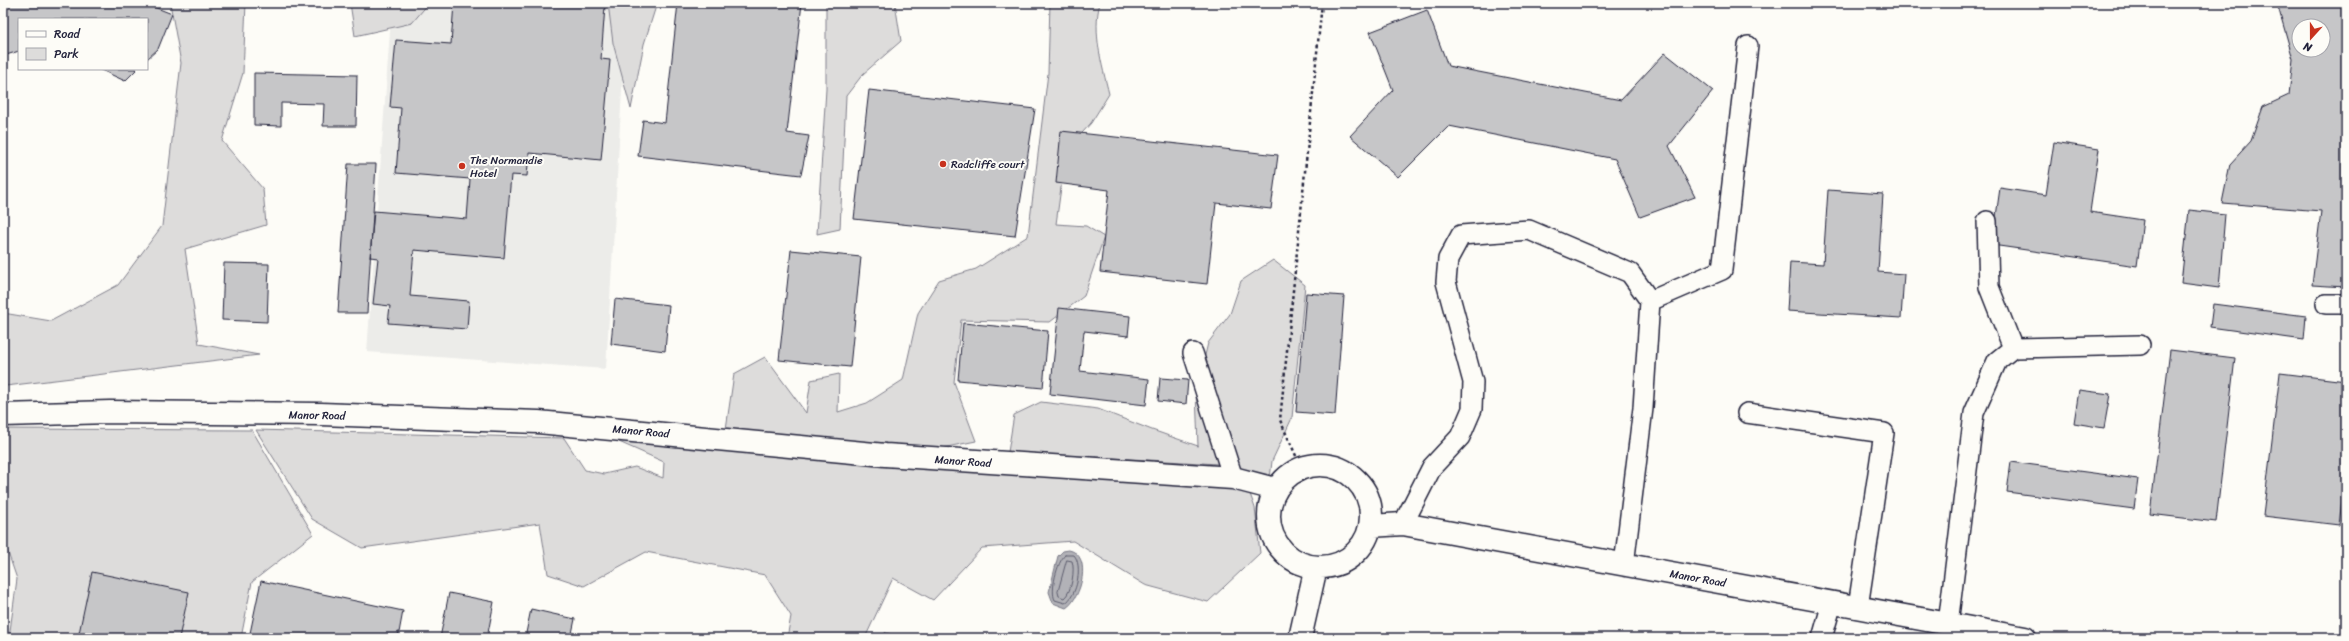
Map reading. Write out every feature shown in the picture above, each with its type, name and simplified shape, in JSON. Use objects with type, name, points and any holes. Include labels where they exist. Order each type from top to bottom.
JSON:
[{"type":"street","name":"Manor Road","points":[[3,415],[110,412],[321,414],[538,422],[885,455],[1233,478],[1275,489]]},
{"type":"street","points":[[1316,464],[1332,466],[1346,472],[1358,482],[1369,502],[1371,510],[1370,526],[1366,540],[1357,552],[1345,561],[1331,566],[1316,567],[1299,563],[1289,557],[1273,539],[1268,522],[1269,511],[1275,489],[1286,476],[1301,468],[1316,464]]},
{"type":"street","name":"Manor Road","points":[[1370,526],[1403,524],[1832,603],[1958,630],[2025,638]]},
{"type":"street","points":[[1300,638],[1316,567]]},
{"type":"lane","points":[[1650,301],[1722,270],[1748,46]]},
{"type":"lane","points":[[1987,221],[1989,287],[2013,348]]},
{"type":"lane","points":[[1403,524],[1432,467],[1460,437],[1472,409],[1472,382],[1446,282],[1448,258],[1461,235],[1529,230],[1630,273],[1650,301],[1643,408],[1624,565]]},
{"type":"lane","points":[[2326,304],[2346,304]]},
{"type":"lane","points":[[1958,630],[1974,413],[1997,361],[2013,348],[2140,345]]},
{"type":"lane","points":[[1194,353],[1233,478]]},
{"type":"lane","points":[[1747,413],[1884,433],[1858,608]]},
{"type":"lane","points":[[1822,638],[1832,603]]},
{"type":"path","points":[[1301,468],[1280,420],[1322,3]]},
{"type":"shaded area","points":[[392,3],[627,3],[606,369],[367,352]]},
{"type":"green space","points":[[170,3],[246,3],[243,73],[222,141],[263,189],[266,225],[185,249],[199,344],[259,355],[6,386],[3,376],[3,313],[51,321],[118,285],[162,226],[181,63]]},
{"type":"green space","points":[[350,3],[429,3],[412,23],[355,36]]},
{"type":"green space","points":[[608,3],[657,3],[644,44],[631,109],[613,43]]},
{"type":"green space","points":[[826,3],[895,3],[901,41],[863,74],[846,96],[840,229],[817,234],[826,89]]},
{"type":"green space","points":[[1050,3],[1100,3],[1097,37],[1109,94],[1091,123],[1066,151],[1056,224],[1086,226],[1104,237],[1084,296],[1050,322],[961,320],[954,382],[976,441],[942,448],[831,442],[726,429],[734,374],[765,357],[806,413],[811,380],[839,374],[838,412],[867,403],[903,380],[918,313],[939,280],[976,269],[1028,236],[1048,73]]},
{"type":"green space","points":[[1273,260],[1305,285],[1292,418],[1272,461],[1270,479],[1219,464],[1008,452],[1014,415],[1041,402],[1098,409],[1198,446],[1196,392],[1208,343],[1230,314],[1241,281]]},
{"type":"green space","points":[[3,429],[252,430],[313,534],[252,582],[241,638],[9,638],[17,579],[3,538]]},
{"type":"green space","points":[[256,430],[564,438],[585,470],[604,474],[635,467],[663,478],[664,462],[619,442],[635,435],[1178,482],[1249,491],[1255,508],[1260,553],[1208,602],[1145,585],[1073,541],[982,548],[933,600],[893,578],[865,638],[787,638],[791,616],[765,575],[646,552],[584,586],[548,574],[540,523],[362,548],[312,519]]},
{"type":"water","points":[[1069,550],[1076,554],[1081,560],[1083,568],[1080,587],[1076,596],[1066,608],[1053,603],[1049,592],[1058,556],[1063,551]]},
{"type":"building","points":[[3,3],[144,3],[172,14],[158,49],[148,58],[148,18],[18,18],[18,51],[3,56]]},
{"type":"building","name":"The Normandie Hotel","points":[[454,3],[575,3],[605,6],[601,59],[610,60],[601,160],[529,153],[527,176],[511,175],[504,258],[414,250],[410,296],[469,301],[467,329],[388,323],[390,306],[373,304],[378,258],[370,257],[374,211],[467,219],[470,179],[396,173],[401,108],[390,107],[396,40],[451,44]]},
{"type":"building","points":[[678,3],[802,3],[787,133],[809,136],[801,175],[638,156],[643,120],[665,123]]},
{"type":"building","points":[[2277,3],[2346,3],[2346,287],[2312,285],[2321,211],[2222,203],[2230,164],[2251,141],[2263,107],[2289,95],[2293,58],[2331,58],[2331,18],[2291,18],[2291,52]]},
{"type":"building","points":[[1427,10],[1448,66],[1621,100],[1665,53],[1713,91],[1669,146],[1695,197],[1640,217],[1615,159],[1449,126],[1398,177],[1350,136],[1393,90],[1370,32]]},
{"type":"building","points":[[101,70],[136,70],[125,81]]},
{"type":"building","points":[[254,73],[357,75],[356,126],[323,126],[324,104],[281,103],[281,126],[254,125]]},
{"type":"building","name":"Radcliffe court","points":[[869,90],[1035,109],[1015,236],[854,219]]},
{"type":"building","points":[[1061,131],[1278,155],[1271,209],[1216,203],[1207,284],[1100,272],[1109,190],[1056,183]]},
{"type":"building","points":[[2054,142],[2099,149],[2090,212],[2143,220],[2137,266],[1992,245],[2000,188],[2046,195]]},
{"type":"building","points":[[348,164],[376,164],[367,313],[338,313]]},
{"type":"building","points":[[1828,190],[1883,194],[1878,272],[1904,274],[1901,318],[1787,311],[1790,262],[1823,264]]},
{"type":"building","points":[[2189,210],[2225,214],[2219,288],[2181,283]]},
{"type":"building","points":[[791,250],[861,257],[850,367],[779,360]]},
{"type":"building","points":[[224,263],[269,264],[267,322],[222,320]]},
{"type":"building","points":[[1306,293],[1344,296],[1335,415],[1296,412]]},
{"type":"building","points":[[615,299],[669,305],[665,351],[611,344]]},
{"type":"building","points":[[2213,304],[2306,316],[2304,340],[2210,327]]},
{"type":"building","points":[[1059,308],[1130,316],[1128,336],[1084,331],[1080,371],[1149,379],[1146,405],[1050,394]]},
{"type":"building","points":[[963,323],[1048,331],[1043,388],[958,380]]},
{"type":"building","points":[[2170,350],[2235,358],[2216,522],[2150,514]]},
{"type":"building","points":[[2280,373],[2346,381],[2346,465],[2339,525],[2263,516]]},
{"type":"building","points":[[1160,378],[1188,380],[1186,404],[1158,401]]},
{"type":"building","points":[[2079,390],[2110,394],[2104,428],[2074,423]]},
{"type":"building","points":[[2011,462],[2138,479],[2134,509],[2007,492]]},
{"type":"building","points":[[92,572],[189,592],[179,638],[78,638]]},
{"type":"building","points":[[261,581],[403,611],[398,638],[249,638]]},
{"type":"building","points":[[449,593],[494,602],[487,638],[440,638]]},
{"type":"building","points":[[531,609],[575,619],[571,638],[525,638]]},
{"type":"building","points":[[885,633],[904,638],[884,638]]},
{"type":"building","points":[[654,634],[676,638],[653,638]]},
{"type":"place","name":"Radcliffe court","points":[[943,164]]},
{"type":"place","name":"The Normandie Hotel","points":[[462,166]]}]
